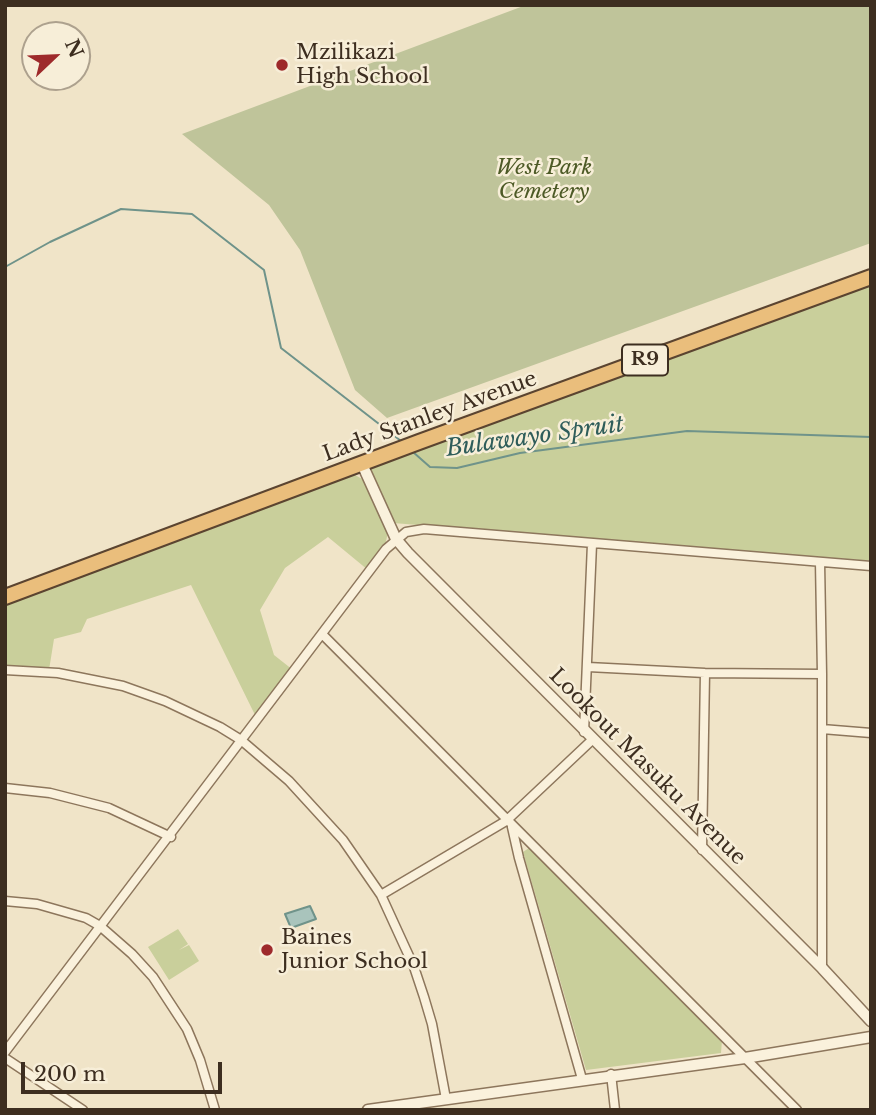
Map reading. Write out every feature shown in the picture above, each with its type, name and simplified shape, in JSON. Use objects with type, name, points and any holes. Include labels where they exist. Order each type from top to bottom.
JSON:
[{"type":"highway","name":"Lady Stanley Avenue","points":[[5,597],[871,277]]},
{"type":"street","name":"Lookout Masuku Avenue","points":[[362,464],[396,539],[584,732],[822,968],[871,1021]]},
{"type":"street","points":[[83,1110],[5,1055],[100,926],[171,837],[241,740],[396,539],[415,529],[424,528],[871,566]]},
{"type":"street","points":[[584,732],[592,544]]},
{"type":"street","points":[[820,562],[822,968]]},
{"type":"street","points":[[323,635],[797,1110]]},
{"type":"street","points":[[588,667],[705,673],[822,674]]},
{"type":"street","points":[[5,670],[58,673],[123,686],[165,701],[241,740],[289,781],[343,840],[381,895],[421,987],[432,1024],[446,1099]]},
{"type":"street","points":[[702,850],[705,673]]},
{"type":"street","points":[[822,729],[871,733]]},
{"type":"street","points":[[381,895],[509,824],[592,740]]},
{"type":"street","points":[[5,788],[50,793],[109,808],[171,837]]},
{"type":"street","points":[[509,824],[582,1079]]},
{"type":"street","points":[[5,901],[59,909],[86,918],[100,926],[132,954],[187,1029],[215,1110]]},
{"type":"street","points":[[369,1110],[611,1074],[745,1058],[871,1037]]},
{"type":"street","points":[[611,1074],[615,1110]]},
{"type":"green space","name":"West Park Cemetery","points":[[526,5],[871,5],[871,243],[387,418],[355,390],[300,250],[269,205],[182,134]]},
{"type":"green space","points":[[871,284],[871,561],[393,523],[370,467]]},
{"type":"green space","points":[[355,475],[364,480],[388,532],[385,546],[368,570],[328,537],[285,568],[260,610],[274,655],[293,670],[256,717],[191,585],[87,619],[81,632],[54,639],[49,670],[5,665],[5,602]]},
{"type":"green space","points":[[529,848],[722,1040],[721,1053],[586,1070],[523,852]]},
{"type":"green space","points":[[178,929],[188,944],[179,950],[189,945],[199,961],[169,980],[148,947]]},
{"type":"water","points":[[310,906],[316,919],[291,928],[285,914]]},
{"type":"waterway","name":"Bulawayo Spruit","points":[[5,267],[50,242],[121,209],[192,214],[264,270],[281,348],[401,441]]},
{"type":"waterway","name":"Bulawayo Spruit","points":[[413,452],[430,467],[457,468],[520,453],[687,431],[871,437]]},
{"type":"place","name":"Mzilikazi High School","points":[[282,65]]},
{"type":"place","name":"Baines Junior School","points":[[267,950]]}]
